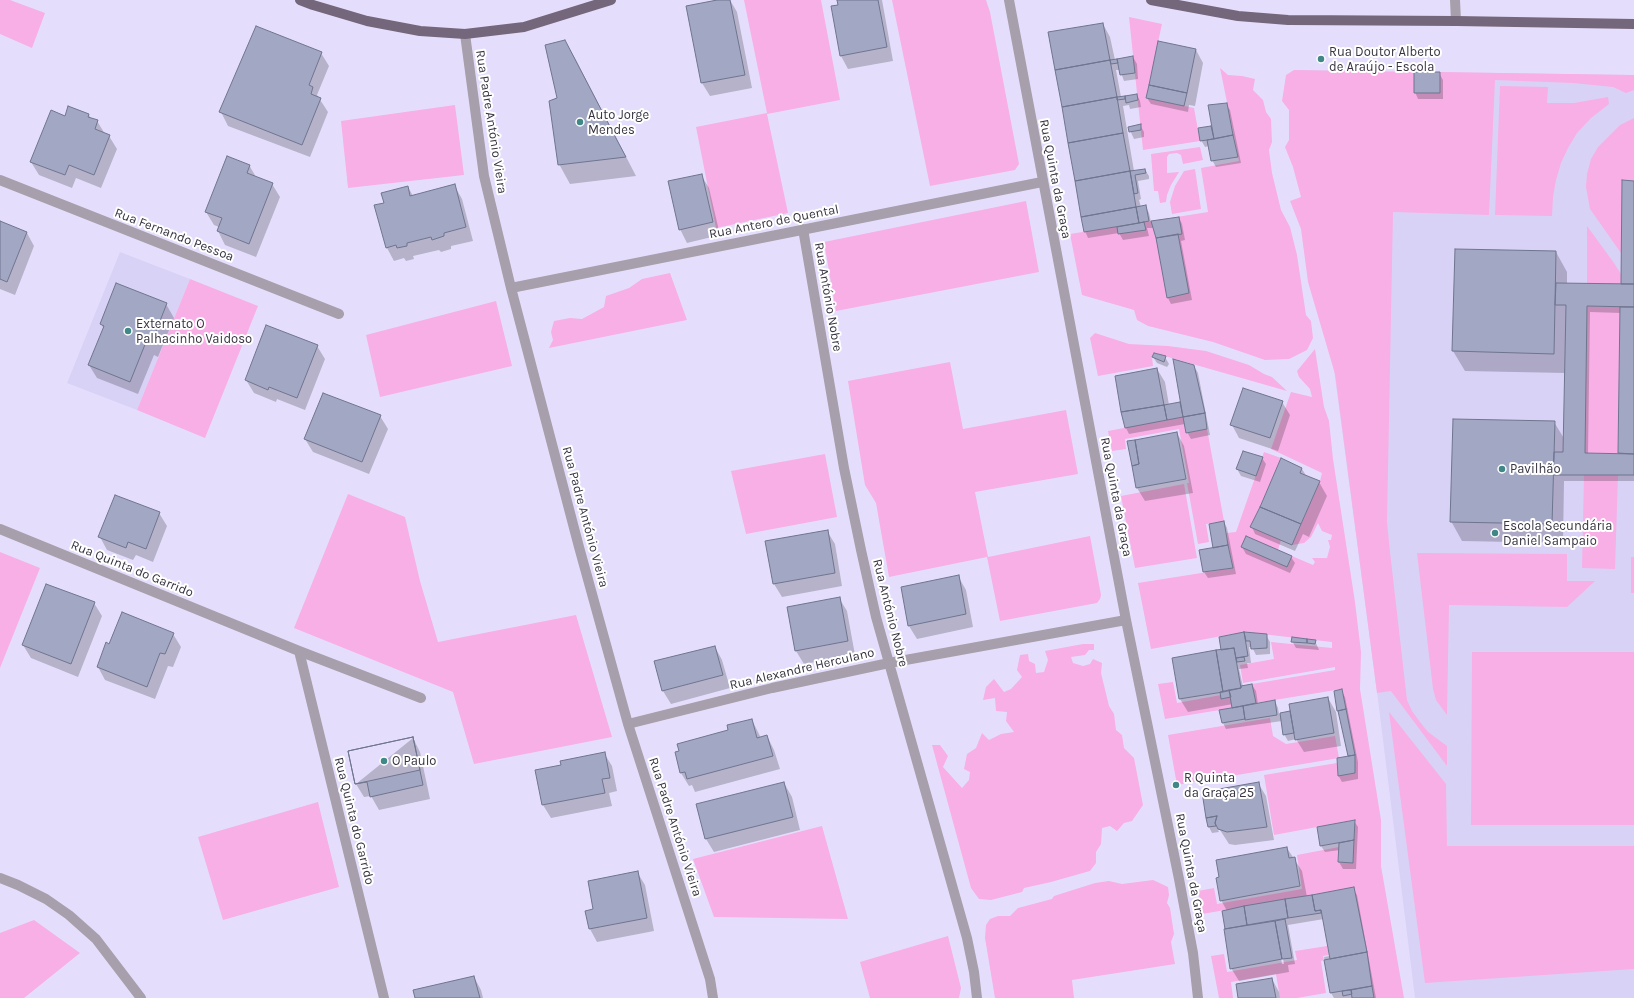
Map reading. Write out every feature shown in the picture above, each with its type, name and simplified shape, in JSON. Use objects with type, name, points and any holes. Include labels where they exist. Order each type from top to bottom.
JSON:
[{"type":"main road","points":[[300,0],[367,21],[420,31],[465,34],[524,27],[611,0]]},
{"type":"main road","points":[[1151,0],[1238,16],[1288,20],[1634,24]]},
{"type":"street","name":"Rua Quinta da Graça","points":[[1009,0],[1042,182],[1126,620],[1179,879],[1193,953],[1198,998]]},
{"type":"street","points":[[1455,0],[1456,21]]},
{"type":"street","name":"Rua Padre António Vieira","points":[[465,34],[484,176],[511,288],[579,547],[628,724],[710,979],[714,998]]},
{"type":"street","name":"Rua Fernando Pessoa","points":[[0,180],[339,314]]},
{"type":"street","name":"Rua Antero de Quental","points":[[511,288],[1042,182]]},
{"type":"street","name":"Rua António Nobre","points":[[803,229],[844,468],[876,617],[967,938],[974,972],[977,998]]},
{"type":"street","name":"Rua Quinta do Garrido","points":[[0,529],[421,698]]},
{"type":"street","name":"Rua Alexandre Herculano","points":[[628,724],[772,688],[889,663],[1126,620]]},
{"type":"street","name":"Rua Quinta do Garrido","points":[[299,650],[384,998]]},
{"type":"street","points":[[0,878],[46,899],[69,915],[96,939],[142,998]]},
{"type":"shaded area","points":[[0,0],[10,0],[45,13],[32,48],[0,34]]},
{"type":"shaded area","points":[[744,0],[821,0],[840,100],[767,114],[788,213],[716,228],[696,127],[767,113]]},
{"type":"shaded area","points":[[892,0],[986,0],[990,12],[1019,164],[1015,170],[930,186]]},
{"type":"shaded area","points":[[1129,17],[1162,24],[1146,98],[1194,108],[1200,141],[1143,150]]},
{"type":"shaded area","points":[[1220,68],[1228,75],[1255,79],[1253,90],[1263,100],[1266,112],[1271,119],[1272,142],[1269,150],[1272,173],[1281,210],[1290,227],[1297,255],[1306,315],[1311,321],[1313,338],[1307,350],[1289,359],[1265,360],[1213,342],[1148,326],[1137,320],[1134,310],[1082,295],[1070,234],[1208,212],[1201,168],[1239,161]]},
{"type":"shaded area","name":"Escola Secundária Daniel Sampaio","points":[[1294,70],[1634,75],[1634,998],[1415,998],[1378,700]]},
{"type":"shaded area","points":[[1294,70],[1414,72],[1414,93],[1440,72],[1634,75],[1634,90],[1626,93],[1613,87],[1573,83],[1495,80],[1489,215],[1393,212],[1387,522],[1407,700],[1412,711],[1428,732],[1447,746],[1447,766],[1391,691],[1377,693],[1335,374],[1308,282],[1301,229],[1290,201],[1301,197],[1293,167],[1285,147],[1289,140],[1289,110],[1282,101],[1286,75]]},
{"type":"shaded area","points":[[1500,86],[1548,87],[1547,103],[1574,103],[1608,97],[1609,104],[1591,118],[1577,133],[1568,148],[1561,163],[1556,180],[1552,216],[1495,215]]},
{"type":"shaded area","points":[[455,105],[464,175],[348,188],[341,121]]},
{"type":"shaded area","points":[[1634,118],[1634,181],[1623,180],[1621,253],[1590,209],[1586,187],[1587,174],[1591,159],[1598,147],[1620,125]]},
{"type":"shaded area","points":[[1200,147],[1203,160],[1183,164],[1181,155],[1177,153],[1169,154],[1167,157],[1167,173],[1179,172],[1171,185],[1166,202],[1160,203],[1158,191],[1154,191],[1151,154]]},
{"type":"shaded area","points":[[1195,169],[1201,209],[1172,214],[1170,202],[1175,186],[1184,171]]},
{"type":"shaded area","points":[[1026,201],[1039,272],[836,311],[824,242]]},
{"type":"shaded area","points":[[1587,226],[1621,274],[1621,284],[1587,283]]},
{"type":"shaded area","name":"Externato O Palhacinho Vaidoso","points":[[120,252],[190,279],[137,410],[67,383]]},
{"type":"shaded area","points":[[670,273],[687,320],[549,348],[553,340],[551,332],[554,321],[570,318],[582,319],[604,307],[606,296],[629,288],[642,279]]},
{"type":"shaded area","points":[[190,279],[258,306],[205,438],[137,410]]},
{"type":"shaded area","points":[[496,301],[512,366],[380,397],[366,335]]},
{"type":"shaded area","points":[[1587,306],[1620,307],[1618,453],[1585,453]]},
{"type":"shaded area","points":[[1095,333],[1129,344],[1168,346],[1206,351],[1249,365],[1272,377],[1287,391],[1154,353],[1152,357],[1153,366],[1098,376],[1090,338]]},
{"type":"shaded area","points":[[1315,349],[1324,407],[1329,421],[1333,459],[1355,602],[1361,652],[1360,689],[1381,820],[1381,866],[1404,998],[1374,998],[1354,888],[1202,914],[1198,891],[1214,888],[1217,904],[1302,889],[1297,855],[1339,847],[1338,862],[1353,863],[1355,820],[1274,835],[1264,775],[1337,763],[1338,776],[1355,773],[1355,755],[1342,689],[1256,703],[1252,684],[1335,670],[1335,667],[1243,683],[1240,665],[1274,659],[1271,642],[1332,648],[1332,642],[1244,632],[1151,649],[1138,583],[1233,568],[1226,533],[1236,532],[1264,452],[1281,458],[1251,527],[1281,540],[1278,550],[1313,565],[1315,562],[1312,558],[1327,558],[1330,547],[1328,540],[1331,540],[1332,535],[1322,531],[1318,523],[1311,537],[1304,543],[1292,545],[1320,481],[1322,473],[1271,449],[1291,392],[1312,397],[1310,389],[1299,377],[1297,371]]},
{"type":"shaded area","points":[[950,362],[963,429],[1066,410],[1078,474],[975,492],[988,557],[1090,536],[1101,595],[1097,603],[1000,621],[987,557],[889,577],[876,503],[865,485],[848,381]]},
{"type":"shaded area","points":[[1183,417],[1186,433],[1207,429],[1224,521],[1206,524],[1209,542],[1198,544],[1179,429],[1125,439],[1126,449],[1112,451],[1108,431]]},
{"type":"shaded area","points":[[825,454],[837,517],[746,534],[731,471]]},
{"type":"shaded area","points":[[1584,475],[1618,475],[1615,569],[1582,568]]},
{"type":"shaded area","points":[[1184,484],[1197,558],[1135,568],[1121,496]]},
{"type":"shaded area","points":[[348,494],[405,517],[420,581],[438,642],[576,615],[612,737],[474,764],[453,692],[294,628]]},
{"type":"shaded area","points":[[0,552],[40,568],[0,668]]},
{"type":"shaded area","points":[[1417,553],[1567,554],[1567,581],[1595,581],[1567,607],[1449,605],[1447,715],[1436,700],[1433,689]]},
{"type":"shaded area","points":[[1631,557],[1634,557],[1634,593],[1631,593]]},
{"type":"shaded area","points":[[1083,644],[1094,644],[1094,650],[1089,650],[1085,655],[1071,657],[1073,663],[1083,666],[1090,664],[1093,659],[1102,663],[1101,673],[1109,706],[1114,714],[1116,730],[1122,735],[1124,748],[1134,758],[1143,805],[1132,821],[1124,823],[1117,831],[1110,826],[1102,828],[1101,844],[1096,852],[1096,863],[1090,871],[1024,888],[1022,892],[991,900],[979,899],[971,888],[932,745],[940,745],[948,756],[943,767],[962,788],[969,780],[970,772],[964,769],[967,754],[976,748],[982,733],[989,740],[1001,734],[1014,732],[1006,721],[1007,712],[996,711],[995,698],[983,700],[986,687],[994,679],[1004,692],[1011,689],[1022,677],[1017,670],[1020,655],[1028,654],[1029,661],[1035,664],[1036,673],[1044,672],[1048,660],[1045,651]]},
{"type":"shaded area","points":[[1472,652],[1634,652],[1634,825],[1471,825]]},
{"type":"shaded area","points":[[1173,682],[1177,703],[1221,695],[1222,699],[1231,697],[1232,708],[1165,719],[1158,684]]},
{"type":"shaded area","points":[[1389,712],[1446,784],[1447,846],[1634,846],[1634,969],[1425,983]]},
{"type":"shaded area","points":[[1270,718],[1273,736],[1286,744],[1335,736],[1339,758],[1177,785],[1168,735]]},
{"type":"shaded area","points":[[318,802],[339,887],[223,920],[198,837]]},
{"type":"shaded area","points":[[822,826],[848,919],[714,917],[693,859]]},
{"type":"shaded area","points":[[1153,880],[1168,887],[1169,895],[1167,903],[1170,908],[1174,934],[1171,942],[1175,964],[1072,980],[1074,998],[995,998],[985,938],[986,925],[990,919],[998,916],[1010,916],[1018,908],[1052,899],[1054,896],[1095,883],[1109,881],[1122,884]]},
{"type":"shaded area","points":[[34,920],[80,953],[24,998],[0,998],[0,933]]},
{"type":"shaded area","points":[[948,936],[961,988],[959,998],[870,998],[860,962]]},
{"type":"shaded area","points":[[1327,946],[1329,955],[1323,956],[1324,960],[1321,961],[1326,993],[1297,998],[1280,998],[1276,974],[1231,982],[1233,998],[1219,998],[1211,956],[1224,954],[1227,972],[1297,960],[1295,951]]},
{"type":"building","points":[[717,0],[730,0],[745,75],[701,83],[686,6]]},
{"type":"building","points":[[837,0],[878,0],[887,47],[840,56],[831,6],[838,5]]},
{"type":"building","points":[[1103,23],[1110,60],[1055,70],[1048,32]]},
{"type":"building","points":[[256,26],[322,52],[309,85],[313,87],[311,94],[321,98],[302,145],[219,112]]},
{"type":"building","name":"Auto Jorge Mendes","points":[[565,40],[626,157],[558,165],[549,101],[557,98],[545,45]]},
{"type":"building","points":[[1158,41],[1196,49],[1187,93],[1149,85]]},
{"type":"building","points":[[1133,56],[1135,73],[1120,75],[1117,59]]},
{"type":"building","points":[[1117,59],[1118,63],[1111,64],[1110,60]]},
{"type":"building","points":[[1110,60],[1117,97],[1062,107],[1055,70]]},
{"type":"building","points":[[1414,72],[1440,72],[1440,93],[1414,93]]},
{"type":"building","points":[[1149,85],[1187,93],[1184,106],[1146,98]]},
{"type":"building","points":[[1137,94],[1138,100],[1126,103],[1125,96]]},
{"type":"building","points":[[1125,96],[1125,99],[1117,100],[1117,97]]},
{"type":"building","points":[[1117,97],[1123,133],[1068,143],[1062,107]]},
{"type":"building","points":[[1227,103],[1233,135],[1214,139],[1208,105]]},
{"type":"building","points":[[68,106],[89,114],[88,117],[98,120],[95,129],[110,135],[94,175],[69,165],[65,175],[30,162],[51,110],[65,116]]},
{"type":"building","points":[[1141,124],[1141,130],[1129,132],[1128,127]]},
{"type":"building","points":[[1211,126],[1214,139],[1200,141],[1198,128]]},
{"type":"building","points":[[1123,133],[1130,171],[1075,181],[1068,143]]},
{"type":"building","points":[[1233,135],[1238,157],[1211,161],[1207,140]]},
{"type":"building","points":[[227,156],[250,165],[247,173],[273,183],[249,244],[217,231],[222,218],[205,212]]},
{"type":"building","points":[[1145,169],[1146,173],[1135,175],[1138,193],[1134,194],[1130,171]]},
{"type":"building","points":[[1130,171],[1136,207],[1081,217],[1075,181]]},
{"type":"building","points":[[702,174],[713,222],[679,230],[668,181]]},
{"type":"building","points":[[1622,180],[1634,181],[1634,284],[1621,284]]},
{"type":"building","points":[[455,184],[466,227],[444,233],[444,236],[432,240],[431,237],[407,243],[407,246],[397,248],[396,245],[386,248],[374,205],[384,203],[381,193],[408,186],[410,196]]},
{"type":"building","points":[[1146,205],[1149,221],[1139,223],[1136,207]]},
{"type":"building","points":[[1136,207],[1139,223],[1084,232],[1081,217]]},
{"type":"building","points":[[1179,217],[1182,234],[1156,238],[1151,221]]},
{"type":"building","points":[[0,221],[27,232],[7,282],[0,279]]},
{"type":"building","points":[[1144,222],[1146,230],[1118,234],[1117,227]]},
{"type":"building","points":[[1178,234],[1189,293],[1167,298],[1156,238]]},
{"type":"building","points":[[1455,249],[1556,251],[1554,354],[1452,351]]},
{"type":"building","points":[[116,283],[167,303],[151,344],[146,342],[130,382],[88,365],[104,326],[100,324]]},
{"type":"building","points":[[1556,283],[1634,284],[1634,307],[1587,306],[1585,453],[1634,454],[1634,475],[1553,475],[1554,452],[1563,452],[1566,305],[1555,305]]},
{"type":"building","points":[[1620,307],[1634,307],[1634,454],[1618,453]]},
{"type":"building","points":[[266,325],[318,345],[297,398],[269,387],[268,390],[245,380]]},
{"type":"building","points":[[1154,353],[1166,356],[1164,362],[1152,357]]},
{"type":"building","points":[[1173,359],[1194,365],[1205,413],[1183,417]]},
{"type":"building","points":[[1157,368],[1164,405],[1121,412],[1115,376]]},
{"type":"building","points":[[1243,388],[1283,401],[1270,438],[1230,425]]},
{"type":"building","points":[[323,393],[381,415],[362,462],[304,439]]},
{"type":"building","points":[[1180,402],[1183,417],[1167,420],[1164,405]]},
{"type":"building","points":[[1164,405],[1167,420],[1125,428],[1121,412]]},
{"type":"building","points":[[1205,413],[1207,429],[1186,433],[1183,417]]},
{"type":"building","name":"Pavilhão","points":[[1453,419],[1555,421],[1552,524],[1450,522]]},
{"type":"building","points":[[1177,432],[1186,479],[1136,488],[1132,466],[1139,464],[1135,440]]},
{"type":"building","points":[[1135,440],[1139,464],[1132,466],[1127,441]]},
{"type":"building","points":[[1243,451],[1263,457],[1256,476],[1236,469]]},
{"type":"building","points":[[1281,458],[1302,468],[1300,473],[1320,481],[1301,524],[1260,507]]},
{"type":"building","points":[[115,495],[160,512],[146,549],[128,542],[126,548],[98,537]]},
{"type":"building","points":[[1260,507],[1301,524],[1292,545],[1250,527]]},
{"type":"building","points":[[1224,521],[1228,545],[1213,548],[1209,524]]},
{"type":"building","points":[[828,530],[835,573],[773,584],[765,541]]},
{"type":"building","points":[[1246,536],[1292,556],[1287,567],[1241,547]]},
{"type":"building","points":[[1228,545],[1233,568],[1203,572],[1199,550]]},
{"type":"building","points":[[959,575],[966,614],[908,626],[901,587]]},
{"type":"building","points":[[46,584],[95,602],[71,664],[22,645]]},
{"type":"building","points":[[840,597],[848,641],[795,651],[787,607]]},
{"type":"building","points":[[122,612],[174,633],[165,654],[160,653],[147,687],[97,667],[106,642],[109,644]]},
{"type":"building","points":[[1244,632],[1248,656],[1236,658],[1234,648],[1221,650],[1219,637]]},
{"type":"building","points":[[1244,632],[1267,634],[1267,648],[1251,649],[1250,641],[1246,641]]},
{"type":"building","points":[[1292,637],[1307,639],[1307,643],[1291,642]]},
{"type":"building","points":[[1307,639],[1316,640],[1315,644],[1307,643]]},
{"type":"building","points":[[715,646],[723,675],[662,691],[654,661]]},
{"type":"building","points":[[1234,648],[1241,688],[1223,692],[1216,650]]},
{"type":"building","points":[[1216,650],[1223,692],[1179,699],[1172,658]]},
{"type":"building","points":[[1244,657],[1245,661],[1237,662],[1236,658]]},
{"type":"building","points":[[1252,684],[1256,703],[1232,708],[1229,690]]},
{"type":"building","points":[[1342,689],[1346,709],[1337,711],[1334,691]]},
{"type":"building","points":[[1229,690],[1231,697],[1221,699],[1220,692]]},
{"type":"building","points":[[1328,697],[1334,733],[1295,740],[1289,704]]},
{"type":"building","points":[[1275,700],[1277,715],[1245,720],[1243,706]]},
{"type":"building","points":[[1243,706],[1245,719],[1222,723],[1219,710]]},
{"type":"building","points":[[1346,709],[1355,755],[1348,756],[1338,711]]},
{"type":"building","points":[[1290,711],[1294,733],[1283,735],[1280,713]]},
{"type":"building","points":[[752,719],[757,738],[767,735],[773,756],[687,779],[685,772],[680,773],[675,752],[679,751],[677,744],[728,730],[727,725]]},
{"type":"building","name":"O Paulo","points":[[413,737],[423,785],[370,797],[367,782],[355,784],[348,751]]},
{"type":"building","name":"O Paulo","points":[[413,737],[420,770],[355,784],[348,751]]},
{"type":"building","points":[[605,752],[610,778],[602,779],[605,793],[542,805],[535,770],[561,765],[560,761]]},
{"type":"building","points":[[1355,755],[1355,773],[1338,776],[1337,758]]},
{"type":"building","points":[[784,782],[793,817],[705,839],[696,804]]},
{"type":"building","points":[[1259,782],[1267,827],[1227,832],[1218,829],[1215,823],[1217,816],[1206,818],[1202,792]]},
{"type":"building","points":[[1217,816],[1215,823],[1216,826],[1208,827],[1206,818]]},
{"type":"building","points":[[1355,820],[1354,840],[1320,846],[1317,827]]},
{"type":"building","points":[[1354,840],[1353,863],[1338,862],[1339,843]]},
{"type":"building","points":[[1287,847],[1289,858],[1295,857],[1300,886],[1220,901],[1216,878],[1219,877],[1216,860]]},
{"type":"building","points":[[638,871],[647,918],[589,929],[585,911],[593,909],[588,881]]},
{"type":"building","points":[[1354,887],[1367,952],[1330,959],[1321,910],[1315,911],[1312,895]]},
{"type":"building","points":[[1312,895],[1315,911],[1321,910],[1321,913],[1288,918],[1285,899]]},
{"type":"building","points":[[1285,899],[1288,918],[1247,925],[1244,906]]},
{"type":"building","points":[[1244,906],[1247,925],[1225,929],[1222,911]]},
{"type":"building","points":[[1285,919],[1292,958],[1282,959],[1275,921]]},
{"type":"building","points":[[1275,921],[1282,959],[1230,969],[1224,929]]},
{"type":"building","points":[[1367,952],[1372,986],[1330,993],[1324,960]]},
{"type":"building","points":[[474,976],[480,998],[415,998],[413,990]]},
{"type":"building","points":[[1272,978],[1276,998],[1238,998],[1236,984]]},
{"type":"building","points":[[1372,986],[1374,998],[1352,998],[1351,990]]},
{"type":"building","points":[[1351,990],[1352,994],[1343,996],[1342,991]]},
{"type":"place","name":"Rua Doutor Alberto de Araújo - Escola","points":[[1321,59]]},
{"type":"place","name":"Auto Jorge Mendes","points":[[580,122]]},
{"type":"place","name":"Externato O Palhacinho Vaidoso","points":[[128,331]]},
{"type":"place","name":"Pavilhão","points":[[1502,469]]},
{"type":"place","name":"Escola Secundária Daniel Sampaio","points":[[1495,533]]},
{"type":"place","name":"O Paulo","points":[[384,761]]},
{"type":"place","name":"R Quinta da Graça 25","points":[[1176,785]]}]
